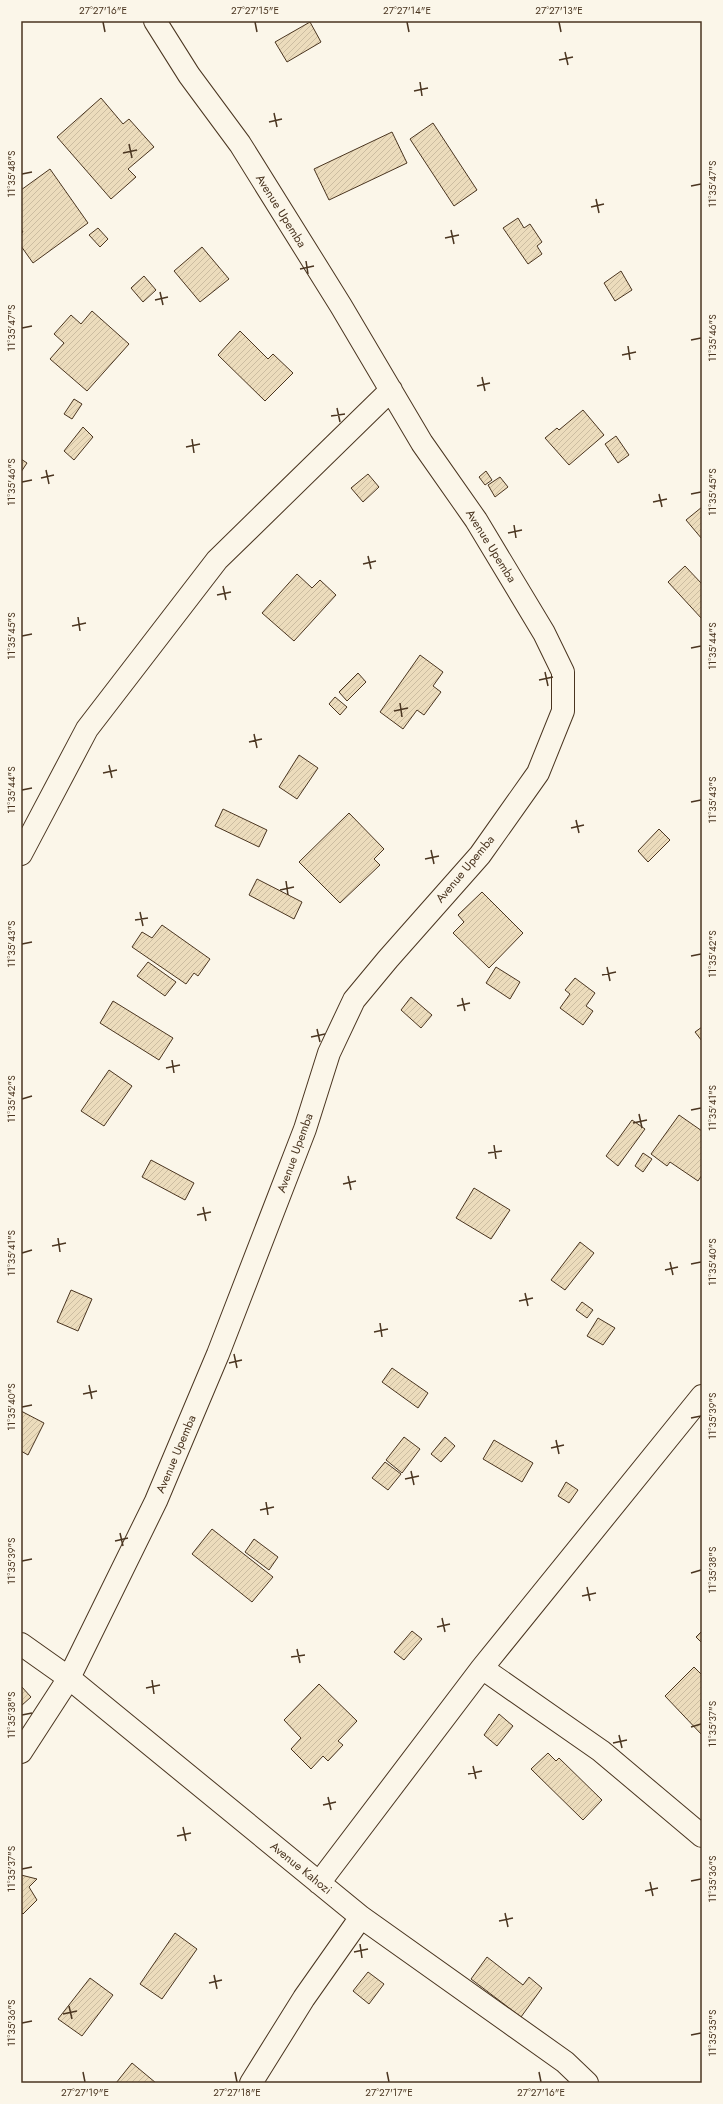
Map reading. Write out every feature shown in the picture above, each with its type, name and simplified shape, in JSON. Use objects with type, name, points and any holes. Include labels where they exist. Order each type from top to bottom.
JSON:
[{"type":"street","name":"Avenue Upemba","points":[[21,1752],[69,1678],[156,1502],[218,1354],[305,1129],[329,1053],[354,1000],[388,959],[480,855],[538,773],[563,711],[563,672],[544,633],[476,520],[422,443],[240,144],[189,75],[155,21]]},
{"type":"street","points":[[21,854],[87,729],[217,560],[391,390]]},
{"type":"street","points":[[319,1883],[482,1668],[702,1396]]},
{"type":"street","name":"Avenue Kahozi","points":[[21,1644],[69,1678],[361,1917],[565,2062],[587,2083]]},
{"type":"street","points":[[482,1668],[601,1751],[702,1836]]},
{"type":"street","points":[[251,2083],[304,1998],[361,1917]]},
{"type":"building","points":[[310,22],[321,42],[287,62],[275,42]]},
{"type":"building","points":[[101,98],[123,124],[129,119],[154,147],[128,169],[136,177],[111,199],[57,137]]},
{"type":"building","points":[[433,123],[477,190],[454,206],[410,139]]},
{"type":"building","points":[[392,132],[407,163],[329,200],[314,169]]},
{"type":"building","points":[[50,169],[88,223],[33,263],[21,246],[21,233],[23,232],[21,229],[21,190]]},
{"type":"building","points":[[518,218],[524,228],[530,224],[542,242],[537,246],[542,254],[528,264],[503,228]]},
{"type":"building","points":[[98,228],[108,239],[100,247],[89,235]]},
{"type":"building","points":[[202,247],[229,279],[200,302],[174,271]]},
{"type":"building","points":[[621,271],[632,290],[615,301],[604,283]]},
{"type":"building","points":[[144,276],[156,290],[143,302],[131,288]]},
{"type":"building","points":[[92,311],[129,344],[87,391],[50,359],[64,343],[54,334],[71,315],[81,324]]},
{"type":"building","points":[[240,331],[268,359],[273,354],[293,373],[265,401],[218,355]]},
{"type":"building","points":[[74,399],[82,404],[72,419],[64,414]]},
{"type":"building","points":[[583,410],[604,435],[569,465],[545,438],[557,428],[559,430]]},
{"type":"building","points":[[83,427],[93,437],[74,460],[64,451]]},
{"type":"building","points":[[616,436],[629,455],[618,463],[605,444]]},
{"type":"building","points":[[21,459],[27,463],[21,472]]},
{"type":"building","points":[[486,471],[492,480],[485,485],[479,477]]},
{"type":"building","points":[[368,474],[379,487],[363,502],[351,488]]},
{"type":"building","points":[[500,477],[508,487],[495,497],[488,485]]},
{"type":"building","points":[[702,507],[702,539],[686,520]]},
{"type":"building","points":[[685,566],[702,584],[702,619],[668,582]]},
{"type":"building","points":[[297,574],[312,588],[320,580],[336,595],[294,641],[262,613]]},
{"type":"building","points":[[420,655],[443,672],[433,686],[441,692],[424,715],[417,710],[403,729],[380,712]]},
{"type":"building","points":[[358,673],[366,682],[347,701],[339,692]]},
{"type":"building","points":[[335,697],[347,707],[340,715],[329,704]]},
{"type":"building","points":[[299,755],[318,768],[297,799],[279,787]]},
{"type":"building","points":[[223,809],[267,830],[259,847],[215,826]]},
{"type":"building","points":[[349,813],[384,849],[374,859],[380,865],[340,903],[299,862]]},
{"type":"building","points":[[659,829],[670,840],[648,862],[638,851]]},
{"type":"building","points":[[257,879],[302,902],[294,919],[249,895]]},
{"type":"building","points":[[482,892],[523,933],[489,968],[453,933],[464,922],[458,915]]},
{"type":"building","points":[[162,925],[210,959],[198,976],[194,973],[186,984],[132,947],[142,932],[152,938]]},
{"type":"building","points":[[148,962],[176,982],[165,996],[137,976]]},
{"type":"building","points":[[496,967],[520,982],[510,999],[486,983]]},
{"type":"building","points":[[575,978],[595,993],[586,1006],[593,1011],[583,1025],[560,1008],[570,994],[565,990]]},
{"type":"building","points":[[411,997],[432,1015],[421,1028],[401,1010]]},
{"type":"building","points":[[113,1001],[173,1038],[159,1060],[100,1023]]},
{"type":"building","points":[[702,1027],[702,1041],[695,1032]]},
{"type":"building","points":[[109,1070],[132,1086],[104,1126],[81,1111]]},
{"type":"building","points":[[679,1115],[702,1131],[702,1175],[698,1181],[670,1162],[667,1166],[651,1154]]},
{"type":"building","points":[[632,1120],[645,1129],[618,1166],[606,1156]]},
{"type":"building","points":[[643,1153],[652,1159],[643,1172],[635,1166]]},
{"type":"building","points":[[151,1160],[194,1183],[185,1200],[142,1177]]},
{"type":"building","points":[[474,1188],[510,1210],[491,1239],[456,1218]]},
{"type":"building","points":[[580,1242],[594,1253],[565,1290],[551,1280]]},
{"type":"building","points":[[71,1290],[92,1299],[78,1331],[57,1322]]},
{"type":"building","points":[[582,1302],[593,1310],[587,1318],[576,1310]]},
{"type":"building","points":[[598,1318],[615,1328],[603,1345],[587,1336]]},
{"type":"building","points":[[392,1368],[428,1393],[418,1408],[382,1382]]},
{"type":"building","points":[[21,1411],[44,1423],[28,1455],[21,1451]]},
{"type":"building","points":[[404,1437],[420,1449],[402,1473],[386,1460]]},
{"type":"building","points":[[445,1437],[455,1446],[441,1462],[431,1454]]},
{"type":"building","points":[[494,1440],[533,1463],[522,1482],[483,1459]]},
{"type":"building","points":[[385,1462],[401,1474],[388,1490],[372,1478]]},
{"type":"building","points":[[566,1482],[578,1490],[569,1503],[558,1496]]},
{"type":"building","points":[[212,1529],[273,1577],[252,1602],[192,1554]]},
{"type":"building","points":[[254,1539],[278,1557],[269,1570],[245,1552]]},
{"type":"building","points":[[412,1631],[422,1639],[404,1660],[394,1652]]},
{"type":"building","points":[[702,1631],[702,1643],[696,1637]]},
{"type":"building","points":[[694,1667],[702,1675],[702,1735],[665,1696]]},
{"type":"building","points":[[319,1684],[357,1721],[338,1741],[343,1745],[328,1761],[323,1756],[311,1769],[291,1749],[301,1738],[284,1720]]},
{"type":"building","points":[[21,1686],[31,1697],[21,1706]]},
{"type":"building","points":[[499,1714],[513,1726],[497,1746],[484,1735]]},
{"type":"building","points":[[548,1753],[556,1761],[559,1758],[602,1800],[583,1820],[531,1769]]},
{"type":"building","points":[[21,1875],[37,1879],[29,1887],[37,1900],[23,1914],[21,1912]]},
{"type":"building","points":[[175,1933],[197,1949],[162,1999],[140,1984]]},
{"type":"building","points":[[487,1957],[523,1985],[529,1977],[542,1988],[521,2017],[471,1979]]},
{"type":"building","points":[[368,1972],[384,1984],[369,2004],[353,1991]]},
{"type":"building","points":[[90,1978],[113,1995],[82,2036],[58,2019]]},
{"type":"building","points":[[132,2063],[156,2083],[116,2083]]}]
